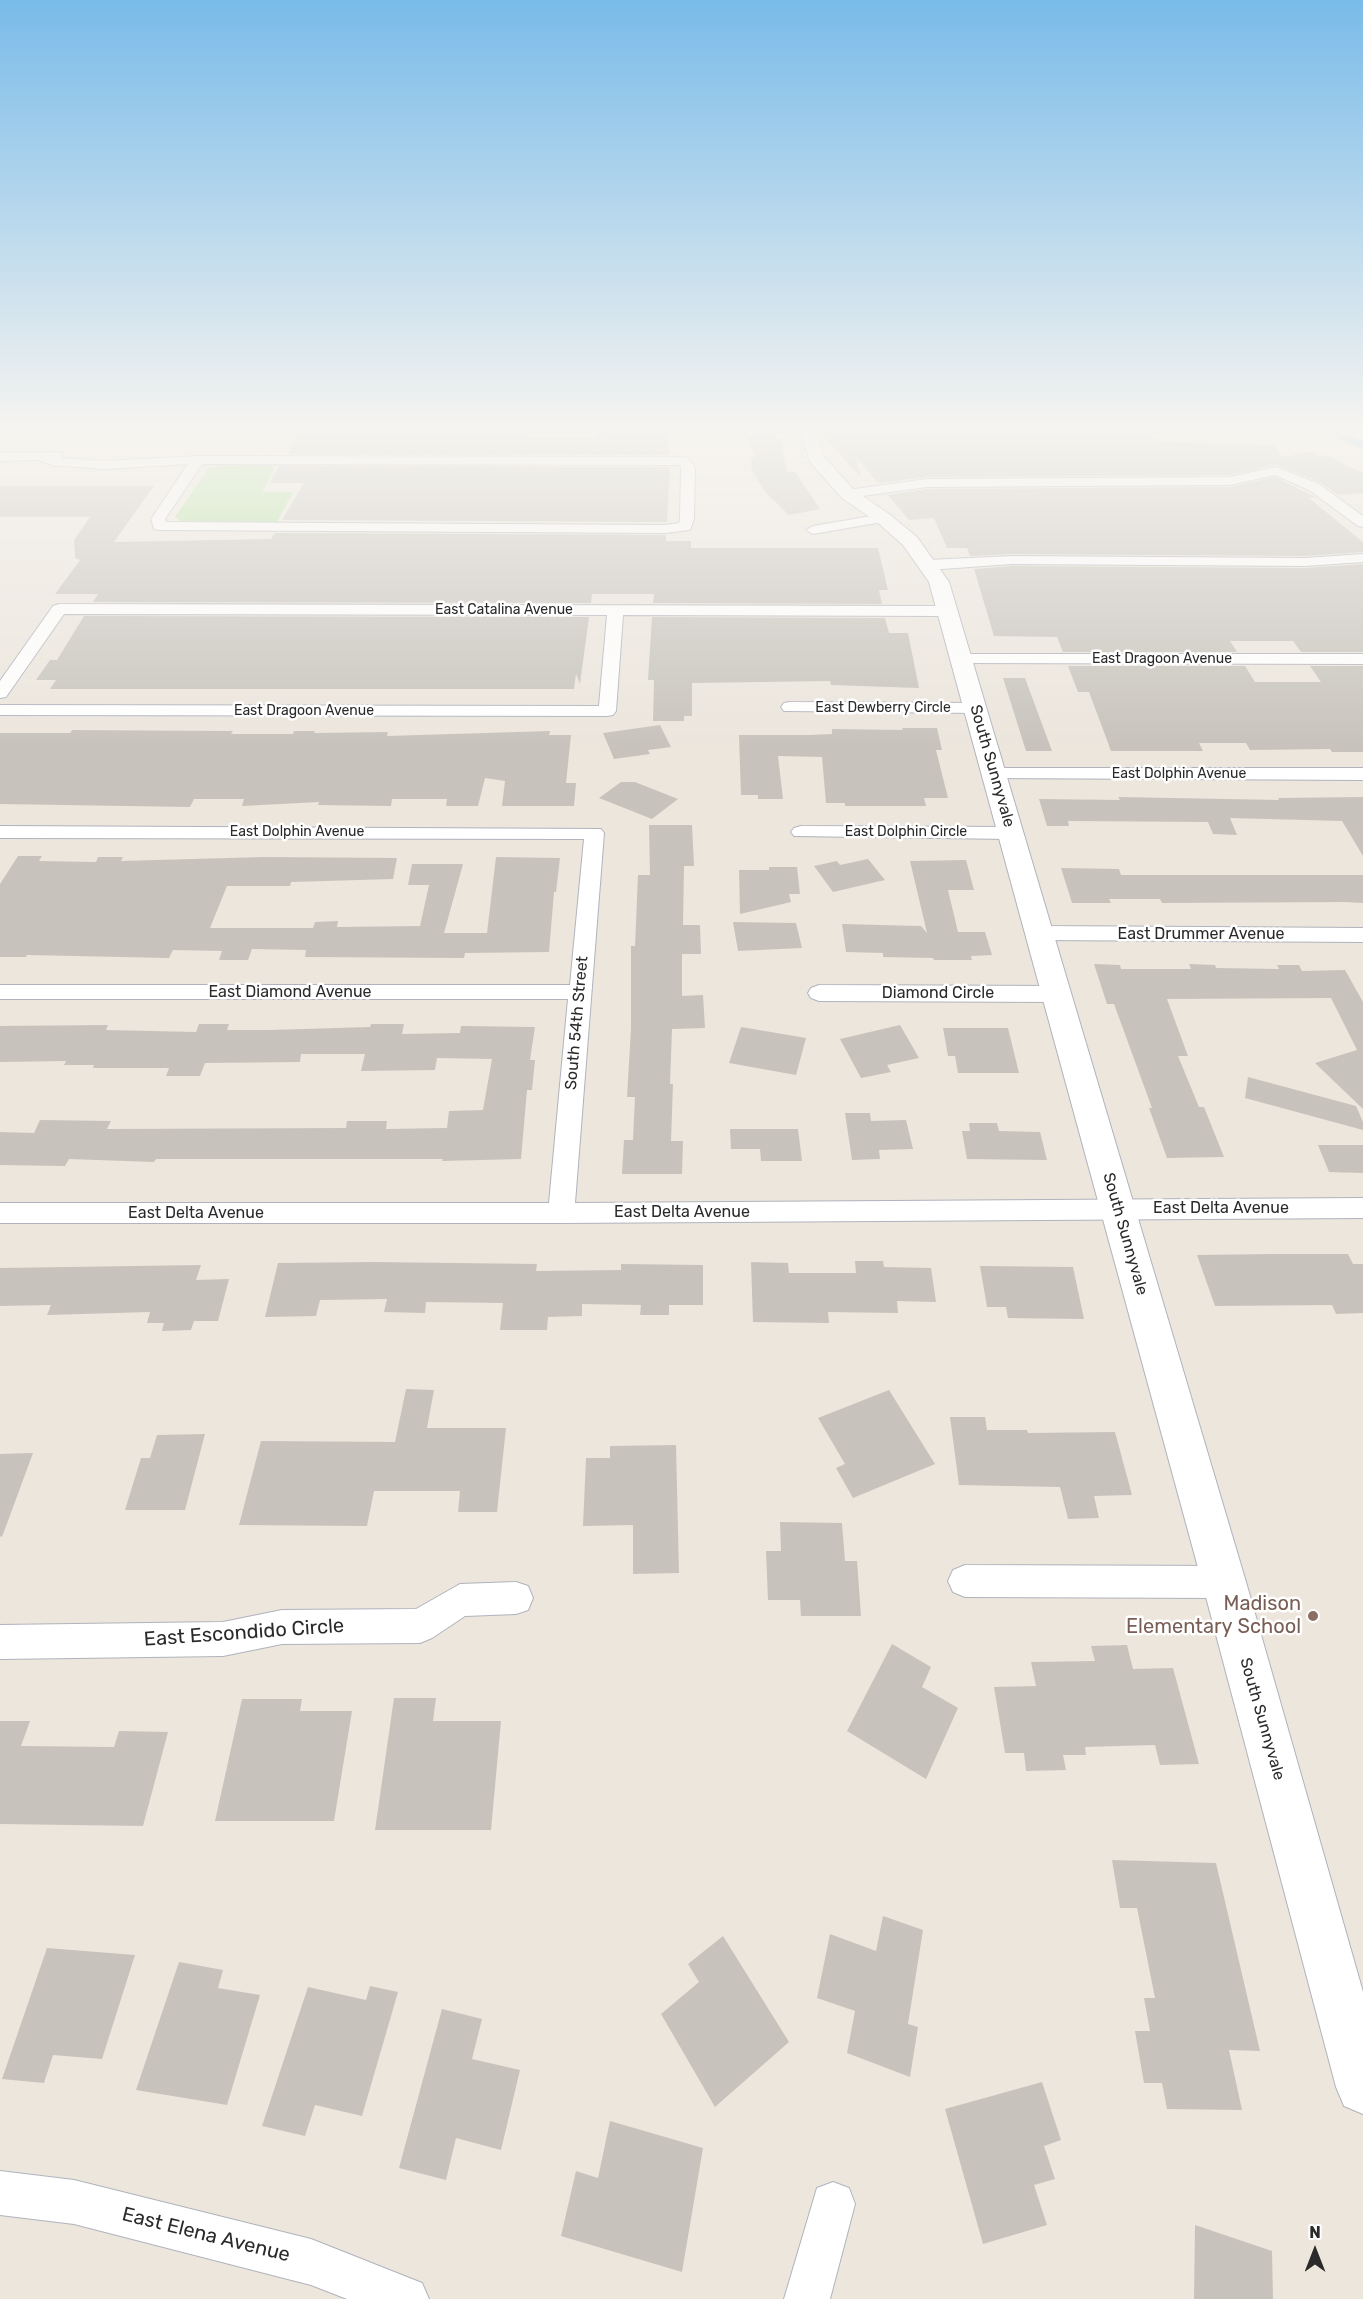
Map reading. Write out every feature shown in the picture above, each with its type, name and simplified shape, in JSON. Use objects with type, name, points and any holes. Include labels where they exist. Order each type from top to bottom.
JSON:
[{"type":"street","name":"South Sunnyvale","points":[[904,535],[939,582],[948,611],[1224,1582],[1363,2087]]},
{"type":"street","points":[[928,565],[1012,560],[1305,562],[1363,558]]},
{"type":"street","name":"East Catalina Avenue","points":[[0,693],[59,609],[948,611]]},
{"type":"street","name":"East Dragoon Avenue","points":[[0,710],[607,711],[615,610]]},
{"type":"street","name":"East Dragoon Avenue","points":[[962,659],[1363,659]]},
{"type":"street","name":"East Dewberry Circle","points":[[790,707],[976,708]]},
{"type":"street","name":"East Dolphin Avenue","points":[[994,774],[1363,774]]},
{"type":"street","name":"East Dolphin Avenue","points":[[0,832],[594,833]]},
{"type":"street","name":"East Dolphin Circle","points":[[801,832],[1011,833]]},
{"type":"street","name":"South 54th Street","points":[[561,1213],[594,833]]},
{"type":"street","name":"East Drummer Avenue","points":[[1040,933],[1363,935]]},
{"type":"street","name":"East Diamond Avenue","points":[[0,992],[579,992]]},
{"type":"street","name":"Diamond Circle","points":[[819,993],[1057,994]]},
{"type":"street","name":"East Delta Avenue","points":[[0,1213],[561,1213],[1363,1208]]},
{"type":"street","points":[[965,1581],[1224,1582]]},
{"type":"street","name":"East Escondido Circle","points":[[0,1642],[223,1639],[282,1627],[420,1626],[460,1600],[516,1598]]},
{"type":"street","name":"East Elena Avenue","points":[[0,2193],[74,2202],[311,2262],[406,2299]]},
{"type":"street","points":[[807,2299],[834,2204]]},
{"type":"building","points":[[77,535],[119,535],[114,542],[271,539],[273,535],[666,535],[666,541],[691,541],[691,548],[878,548],[888,590],[879,590],[882,604],[653,603],[654,594],[592,594],[591,603],[93,602],[98,594],[55,594],[80,560],[75,558],[74,540]]},
{"type":"building","points":[[941,535],[1355,535],[1363,542],[1363,552],[1305,556],[1012,554],[970,556],[967,548],[947,548]]},
{"type":"building","points":[[1363,564],[1363,652],[1301,652],[1293,641],[1230,641],[1237,652],[1063,652],[1057,637],[994,636],[974,569],[1012,566],[1305,568]]},
{"type":"building","points":[[84,616],[589,617],[580,684],[576,674],[574,689],[50,689],[56,680],[36,680],[50,660],[57,660]]},
{"type":"building","points":[[652,617],[885,618],[889,633],[908,633],[919,688],[831,685],[830,681],[692,683],[692,716],[684,716],[684,721],[653,721],[654,680],[648,680]]},
{"type":"building","points":[[1068,666],[1245,666],[1255,682],[1321,682],[1310,666],[1363,666],[1363,752],[1332,752],[1330,749],[1250,750],[1246,743],[1199,743],[1203,751],[1111,751],[1089,692],[1078,692]]},
{"type":"building","points":[[1003,678],[1025,678],[1052,751],[1026,751]]},
{"type":"building","points":[[660,725],[671,747],[648,750],[650,754],[614,759],[603,733]]},
{"type":"building","points":[[902,728],[937,728],[942,750],[936,750],[948,798],[924,798],[926,806],[845,806],[845,803],[826,803],[822,757],[778,756],[783,799],[758,799],[758,795],[741,795],[739,735],[809,735],[832,734],[832,729],[903,730]]},
{"type":"building","points":[[72,730],[233,731],[231,734],[293,734],[294,731],[388,732],[387,736],[550,731],[549,735],[571,735],[566,783],[576,783],[574,806],[502,806],[505,781],[485,778],[478,806],[446,806],[447,799],[392,799],[391,806],[318,805],[319,802],[242,806],[244,799],[194,799],[190,807],[0,804],[0,733],[70,733]]},
{"type":"building","points":[[621,782],[635,782],[678,799],[652,819],[599,798]]},
{"type":"building","points":[[1118,797],[1279,800],[1278,798],[1363,797],[1363,856],[1342,821],[1230,818],[1237,835],[1213,834],[1208,822],[1068,821],[1069,826],[1047,826],[1039,799],[1120,800]]},
{"type":"building","points":[[649,825],[692,825],[694,866],[684,866],[683,925],[700,925],[701,954],[682,954],[682,996],[703,995],[705,1028],[672,1029],[671,1141],[683,1141],[682,1174],[622,1174],[624,1140],[633,1140],[635,1097],[627,1097],[631,1029],[631,946],[635,946],[638,875],[650,875]]},
{"type":"building","points":[[18,856],[42,856],[39,861],[96,862],[98,857],[123,857],[121,861],[264,857],[397,858],[393,879],[291,882],[290,886],[227,886],[210,928],[313,928],[315,922],[338,921],[337,927],[420,926],[429,885],[408,885],[412,864],[463,864],[444,933],[487,933],[496,857],[560,858],[556,892],[554,892],[549,952],[465,953],[464,958],[305,957],[306,950],[252,949],[248,960],[219,960],[222,951],[173,950],[169,958],[27,955],[26,957],[0,957],[0,884]]},
{"type":"building","points":[[868,859],[885,880],[833,892],[814,866],[837,861],[840,865]]},
{"type":"building","points":[[966,860],[974,890],[948,890],[958,932],[985,932],[992,955],[971,956],[972,960],[934,960],[933,958],[883,957],[883,953],[846,952],[842,924],[921,926],[927,933],[910,861]]},
{"type":"building","points":[[769,867],[797,867],[800,894],[789,894],[791,902],[740,914],[739,870],[769,870]]},
{"type":"building","points":[[1061,868],[1119,869],[1121,875],[1363,875],[1363,903],[1162,903],[1160,899],[1109,899],[1111,903],[1072,903]]},
{"type":"building","points":[[733,922],[796,923],[802,948],[738,951]]},
{"type":"building","points":[[1094,964],[1120,965],[1121,969],[1191,969],[1189,964],[1215,965],[1216,968],[1279,969],[1277,965],[1299,965],[1302,971],[1345,970],[1363,1002],[1363,1109],[1315,1063],[1357,1050],[1331,998],[1167,999],[1188,1056],[1178,1056],[1199,1107],[1204,1107],[1224,1157],[1167,1158],[1149,1108],[1152,1108],[1114,1004],[1107,1004]]},
{"type":"building","points":[[199,1024],[229,1024],[227,1030],[270,1030],[404,1024],[402,1034],[460,1033],[461,1026],[535,1027],[530,1060],[535,1060],[532,1090],[527,1090],[521,1159],[442,1161],[443,1159],[156,1159],[154,1162],[69,1159],[65,1166],[0,1165],[0,1132],[34,1133],[40,1120],[111,1121],[107,1129],[346,1128],[347,1121],[387,1121],[386,1129],[447,1128],[449,1111],[483,1110],[492,1059],[437,1058],[435,1070],[361,1071],[365,1054],[301,1054],[300,1062],[205,1063],[200,1076],[166,1076],[169,1068],[93,1068],[94,1065],[64,1065],[66,1061],[0,1062],[0,1026],[108,1025],[106,1030],[196,1032]]},
{"type":"building","points":[[900,1025],[919,1058],[887,1065],[891,1072],[861,1078],[840,1039]]},
{"type":"building","points":[[741,1027],[806,1038],[796,1075],[729,1063]]},
{"type":"building","points":[[943,1028],[1008,1028],[1019,1073],[958,1073],[955,1056],[948,1056]]},
{"type":"building","points":[[1248,1077],[1356,1106],[1363,1122],[1363,1130],[1245,1098]]},
{"type":"building","points":[[845,1113],[870,1113],[871,1121],[906,1120],[913,1149],[879,1150],[880,1159],[852,1160]]},
{"type":"building","points":[[969,1123],[997,1123],[999,1131],[1040,1132],[1047,1160],[967,1159],[962,1131],[970,1131]]},
{"type":"building","points":[[730,1129],[798,1129],[802,1161],[761,1161],[760,1149],[731,1149]]},
{"type":"building","points":[[1318,1145],[1363,1145],[1363,1173],[1329,1172]]},
{"type":"building","points":[[1348,1254],[1353,1264],[1363,1264],[1363,1313],[1336,1314],[1332,1305],[1215,1306],[1197,1255]]},
{"type":"building","points":[[855,1261],[883,1261],[884,1267],[931,1268],[936,1302],[897,1301],[898,1313],[828,1312],[829,1323],[753,1322],[751,1262],[788,1263],[789,1273],[856,1273]]},
{"type":"building","points":[[278,1263],[537,1264],[536,1271],[621,1270],[621,1264],[703,1265],[703,1305],[669,1305],[669,1315],[640,1315],[641,1305],[582,1304],[582,1316],[548,1317],[547,1330],[500,1330],[503,1303],[426,1302],[425,1313],[384,1312],[387,1299],[320,1300],[316,1316],[265,1317]]},
{"type":"building","points":[[201,1265],[196,1280],[229,1279],[218,1321],[194,1321],[191,1330],[162,1331],[164,1323],[147,1323],[150,1312],[47,1315],[51,1305],[0,1306],[0,1268]]},
{"type":"building","points":[[980,1266],[1073,1267],[1084,1319],[1008,1318],[1006,1307],[987,1307]]},
{"type":"building","points":[[406,1389],[434,1390],[427,1428],[506,1428],[497,1512],[458,1512],[460,1491],[374,1491],[367,1526],[239,1525],[261,1441],[395,1442]]},
{"type":"building","points":[[889,1390],[935,1464],[853,1498],[836,1468],[845,1464],[818,1418]]},
{"type":"building","points":[[950,1417],[985,1417],[987,1430],[1027,1430],[1028,1433],[1115,1432],[1132,1495],[1094,1496],[1099,1518],[1068,1519],[1060,1487],[959,1485]]},
{"type":"building","points":[[205,1434],[185,1510],[125,1510],[141,1458],[150,1458],[157,1435]]},
{"type":"building","points":[[676,1445],[679,1573],[633,1574],[633,1525],[583,1526],[586,1458],[610,1458],[610,1446]]},
{"type":"building","points":[[33,1453],[2,1537],[0,1536],[0,1454]]},
{"type":"building","points":[[780,1522],[842,1523],[845,1561],[857,1561],[861,1616],[801,1616],[800,1600],[768,1600],[766,1551],[781,1551]]},
{"type":"building","points":[[892,1644],[931,1667],[922,1687],[958,1708],[926,1779],[847,1731]]},
{"type":"building","points":[[1127,1645],[1133,1669],[1173,1668],[1199,1764],[1160,1765],[1155,1745],[1085,1747],[1086,1755],[1063,1755],[1066,1770],[1026,1771],[1024,1753],[1005,1753],[994,1687],[1036,1686],[1031,1662],[1095,1661],[1091,1646]]},
{"type":"building","points":[[394,1698],[436,1698],[433,1721],[501,1721],[491,1830],[375,1830]]},
{"type":"building","points":[[242,1699],[302,1699],[300,1711],[352,1711],[334,1821],[215,1821]]},
{"type":"building","points":[[0,1721],[30,1721],[21,1746],[114,1747],[119,1731],[168,1732],[143,1826],[0,1824]]},
{"type":"building","points":[[1112,1860],[1216,1863],[1260,2051],[1229,2050],[1242,2110],[1167,2109],[1162,2083],[1144,2083],[1135,2031],[1150,2031],[1144,1998],[1155,1998],[1137,1908],[1120,1908]]},
{"type":"building","points":[[883,1916],[923,1930],[908,2024],[918,2027],[910,2077],[847,2053],[855,2011],[817,1998],[830,1934],[876,1951]]},
{"type":"building","points":[[723,1936],[789,2042],[715,2107],[661,2014],[699,1982],[688,1964]]},
{"type":"building","points":[[47,1948],[135,1955],[102,2059],[53,2055],[44,2083],[2,2079]]},
{"type":"building","points":[[179,1962],[223,1970],[218,1988],[260,1995],[227,2105],[136,2090]]},
{"type":"building","points":[[370,1986],[398,1992],[362,2116],[315,2105],[305,2136],[262,2126],[308,1987],[366,2000]]},
{"type":"building","points":[[442,2009],[482,2019],[472,2059],[520,2070],[501,2150],[456,2138],[446,2180],[399,2168]]},
{"type":"building","points":[[1042,2082],[1061,2140],[1044,2146],[1055,2179],[1034,2185],[1047,2225],[983,2244],[945,2109]]},
{"type":"building","points":[[610,2121],[703,2148],[682,2272],[561,2236],[576,2171],[598,2178]]},
{"type":"building","points":[[1195,2225],[1272,2251],[1273,2299],[1194,2299]]},
{"type":"place","name":"Madison Elementary School","points":[[1313,1616]]}]
